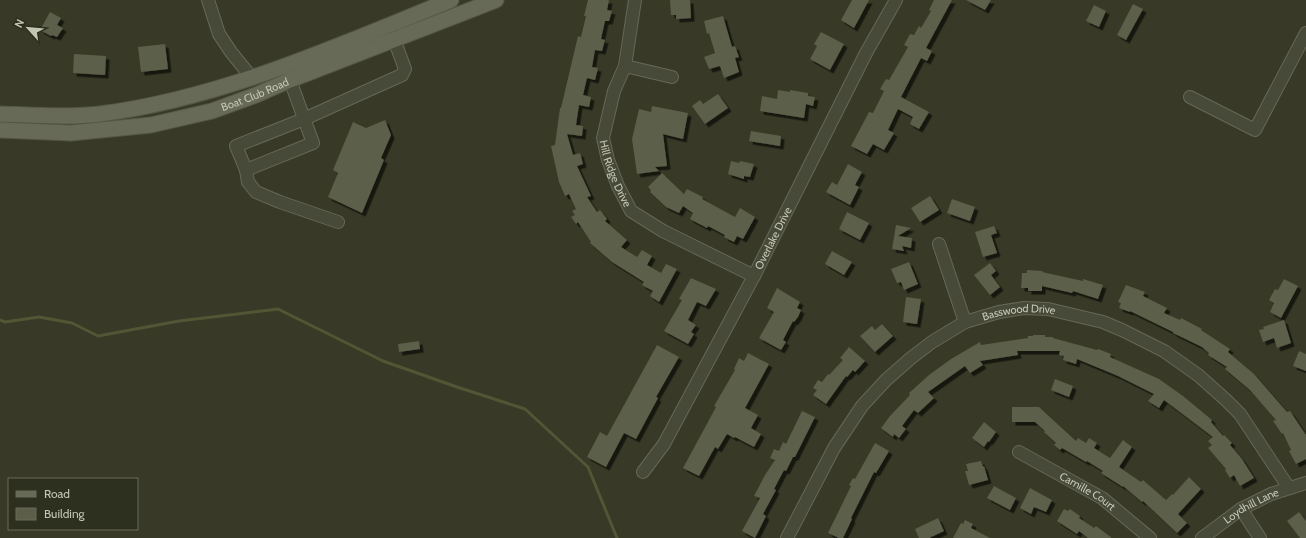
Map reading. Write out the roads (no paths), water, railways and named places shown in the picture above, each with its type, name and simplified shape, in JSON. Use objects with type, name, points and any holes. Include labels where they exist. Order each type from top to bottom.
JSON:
[{"type":"main road","name":"Boat Club Road","points":[[0,114],[98,114],[159,104],[252,78],[390,25],[428,4],[451,0]]},
{"type":"main road","name":"Boat Club Road","points":[[0,130],[71,133],[151,125],[212,110],[256,95],[290,80],[394,41],[496,0]]},
{"type":"street","points":[[208,0],[219,34],[231,52],[252,78]]},
{"type":"street","name":"Hill Ridge Drive","points":[[635,0],[625,66],[614,91],[603,138],[608,160],[618,186],[631,211],[663,231],[754,276]]},
{"type":"street","name":"Overlake Drive","points":[[643,472],[664,444],[754,276],[866,53],[896,0]]},
{"type":"street","points":[[338,222],[256,192],[248,182],[246,170],[236,146],[304,119],[402,75],[406,69],[394,41],[390,25]]},
{"type":"street","points":[[1190,98],[1255,130],[1306,33]]},
{"type":"street","points":[[625,66],[672,77]]},
{"type":"street","points":[[246,170],[313,143],[290,80]]},
{"type":"street","points":[[939,244],[965,322]]},
{"type":"street","name":"Basswood Drive","points":[[787,538],[834,448],[862,406],[886,380],[932,342],[965,322],[999,312],[1024,308],[1048,309],[1103,322],[1164,351],[1198,375],[1231,404],[1240,414],[1289,488]]},
{"type":"street","name":"Camille Court","points":[[1019,452],[1102,498],[1150,538]]},
{"type":"street","name":"Loydhill Lane","points":[[1202,538],[1241,509],[1271,494],[1306,483]]},
{"type":"street","points":[[1241,509],[1260,538]]},
{"type":"waterway","points":[[0,320],[5,322],[39,317],[72,323],[98,336],[179,321],[278,309],[383,361],[525,409],[588,467],[617,538]]}]
